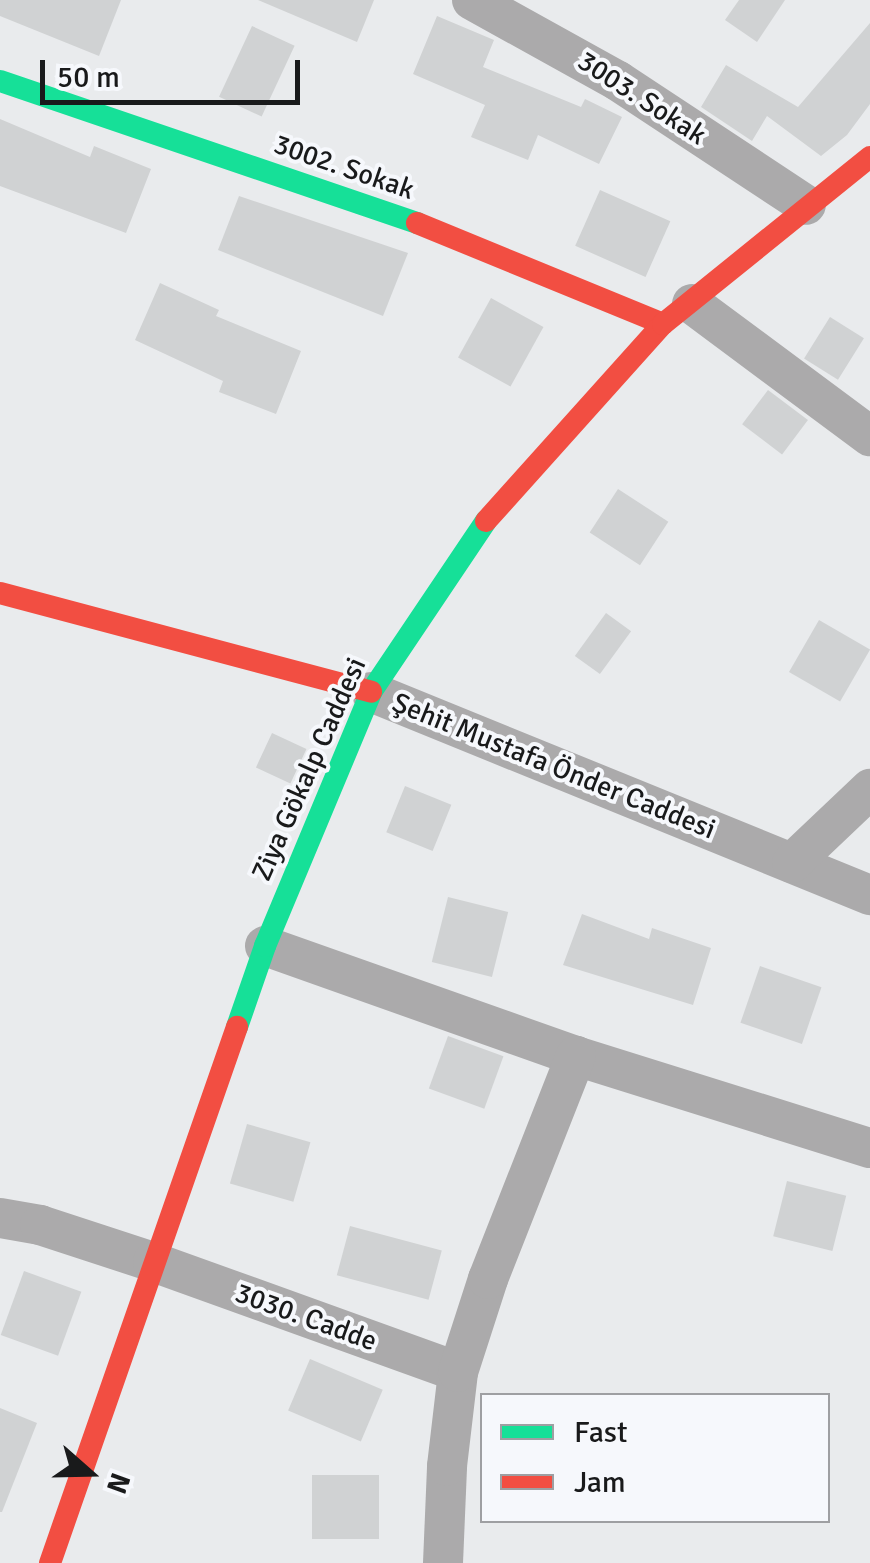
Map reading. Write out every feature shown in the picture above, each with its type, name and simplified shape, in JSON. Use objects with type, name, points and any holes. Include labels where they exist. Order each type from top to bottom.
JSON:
[{"type":"street","name":"3003. Sokak","points":[[472,0],[618,81],[806,206]]},
{"type":"street","name":"3002. Sokak","points":[[0,81],[678,314]]},
{"type":"street","name":"Ziya Gökalp Caddesi","points":[[50,1563],[266,946],[371,692],[430,596],[552,441],[678,314],[870,157]]},
{"type":"street","points":[[678,314],[870,436]]},
{"type":"street","name":"Şehit Mustafa Önder Caddesi","points":[[0,593],[371,692],[870,895]]},
{"type":"street","points":[[792,863],[870,789]]},
{"type":"street","points":[[266,946],[576,1056],[870,1148]]},
{"type":"street","points":[[442,1563],[447,1466],[458,1372],[488,1280],[576,1056]]},
{"type":"street","name":"3030. Cadde","points":[[0,1218],[40,1225],[154,1262],[458,1372]]},
{"type":"building","points":[[0,0],[121,0],[99,56],[0,16]]},
{"type":"building","points":[[258,0],[374,0],[357,42]]},
{"type":"building","points":[[739,0],[785,0],[757,42],[725,20]]},
{"type":"building","points":[[437,16],[494,40],[483,67],[581,107],[585,99],[622,117],[599,164],[538,135],[528,160],[471,137],[485,105],[413,74]]},
{"type":"building","points":[[870,23],[870,104],[847,135],[821,156],[767,116],[752,141],[701,107],[726,65],[798,107]]},
{"type":"building","points":[[252,26],[295,46],[262,117],[219,97]]},
{"type":"building","points":[[0,119],[90,157],[94,146],[151,169],[126,233],[0,186]]},
{"type":"building","points":[[600,190],[670,221],[646,277],[575,246]]},
{"type":"building","points":[[239,196],[408,253],[383,316],[218,250]]},
{"type":"building","points":[[160,283],[219,310],[216,316],[301,351],[276,414],[219,392],[223,381],[135,340]]},
{"type":"building","points":[[491,298],[543,327],[511,387],[458,357]]},
{"type":"building","points":[[830,317],[864,338],[838,380],[804,359]]},
{"type":"building","points":[[768,390],[808,420],[782,454],[742,424]]},
{"type":"building","points":[[618,489],[668,522],[640,565],[590,533]]},
{"type":"building","points":[[606,613],[631,631],[600,674],[575,656]]},
{"type":"building","points":[[819,620],[870,649],[840,701],[789,672]]},
{"type":"building","points":[[272,733],[306,749],[290,783],[256,767]]},
{"type":"building","points":[[405,786],[451,805],[433,851],[386,832]]},
{"type":"building","points":[[448,897],[508,912],[492,977],[432,962]]},
{"type":"building","points":[[582,914],[649,939],[652,928],[711,948],[693,1005],[563,965]]},
{"type":"building","points":[[760,966],[821,987],[802,1044],[740,1023]]},
{"type":"building","points":[[448,1036],[503,1056],[484,1109],[429,1089]]},
{"type":"building","points":[[247,1124],[310,1142],[293,1202],[230,1184]]},
{"type":"building","points":[[787,1181],[846,1196],[832,1251],[773,1236]]},
{"type":"building","points":[[350,1226],[442,1251],[429,1300],[337,1275]]},
{"type":"building","points":[[24,1271],[81,1292],[58,1356],[1,1335]]},
{"type":"building","points":[[310,1359],[383,1390],[361,1441],[288,1411]]},
{"type":"building","points":[[0,1408],[37,1423],[2,1512],[0,1512]]},
{"type":"building","points":[[312,1475],[379,1475],[379,1539],[312,1539]]},
{"type":"traffic: fast","points":[[0,81],[417,223]]},
{"type":"traffic: fast","points":[[237,1027],[265,946],[371,692],[486,521]]},
{"type":"traffic: jam","points":[[486,521],[663,324],[870,157]]},
{"type":"traffic: jam","points":[[417,223],[663,324]]},
{"type":"traffic: jam","points":[[0,593],[371,692]]},
{"type":"traffic: jam","points":[[50,1563],[237,1027]]}]
